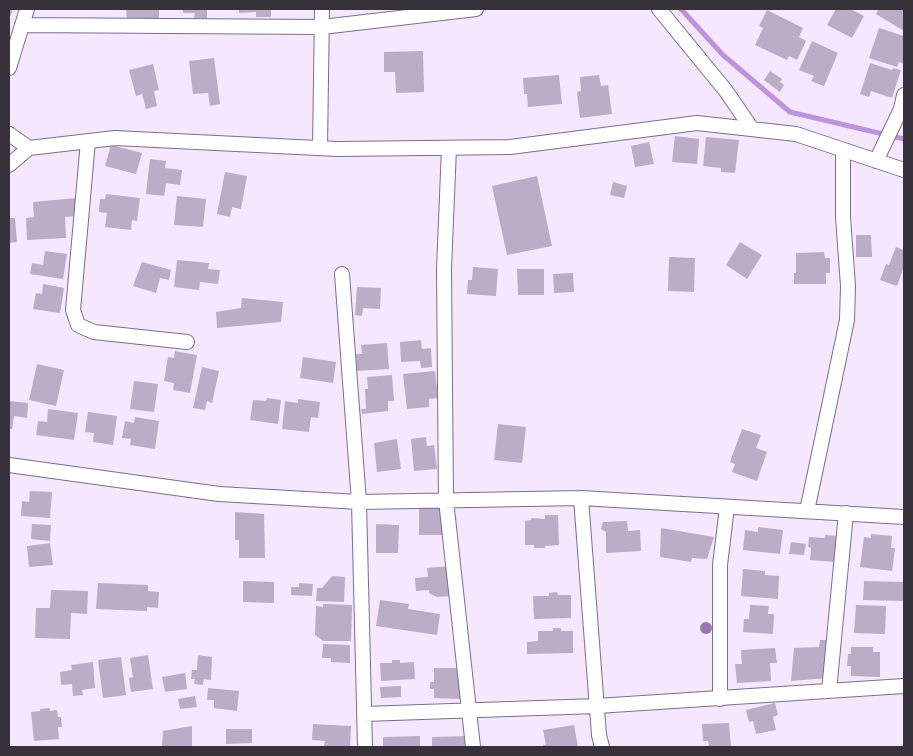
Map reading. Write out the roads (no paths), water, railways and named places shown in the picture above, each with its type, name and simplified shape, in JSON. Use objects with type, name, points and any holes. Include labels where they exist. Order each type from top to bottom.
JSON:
[{"type":"street","points":[[9,68],[12,45],[22,25],[27,9]]},
{"type":"street","points":[[320,148],[322,9]]},
{"type":"street","points":[[22,25],[322,27],[476,9]]},
{"type":"street","points":[[659,9],[726,91],[752,129]]},
{"type":"street","points":[[878,158],[901,108]]},
{"type":"street","points":[[9,165],[29,148],[115,138],[320,148],[510,147],[697,123],[796,134],[843,150],[878,158],[904,170]]},
{"type":"street","points":[[9,134],[29,148]]},
{"type":"street","points":[[88,141],[73,310],[78,325],[94,332],[187,342]]},
{"type":"street","points":[[448,148],[444,269],[446,500],[474,747]]},
{"type":"street","points":[[807,511],[847,320],[848,286],[843,217],[843,150]]},
{"type":"street","points":[[342,274],[359,502],[365,747]]},
{"type":"street","points":[[9,465],[219,494],[359,502],[581,498],[904,517]]},
{"type":"street","points":[[581,498],[597,706],[602,747]]},
{"type":"street","points":[[720,698],[720,565],[727,507]]},
{"type":"street","points":[[829,691],[846,513]]},
{"type":"street","points":[[364,714],[597,706],[904,686]]},
{"type":"waterway","points":[[681,9],[723,55],[790,112],[904,139]]}]
